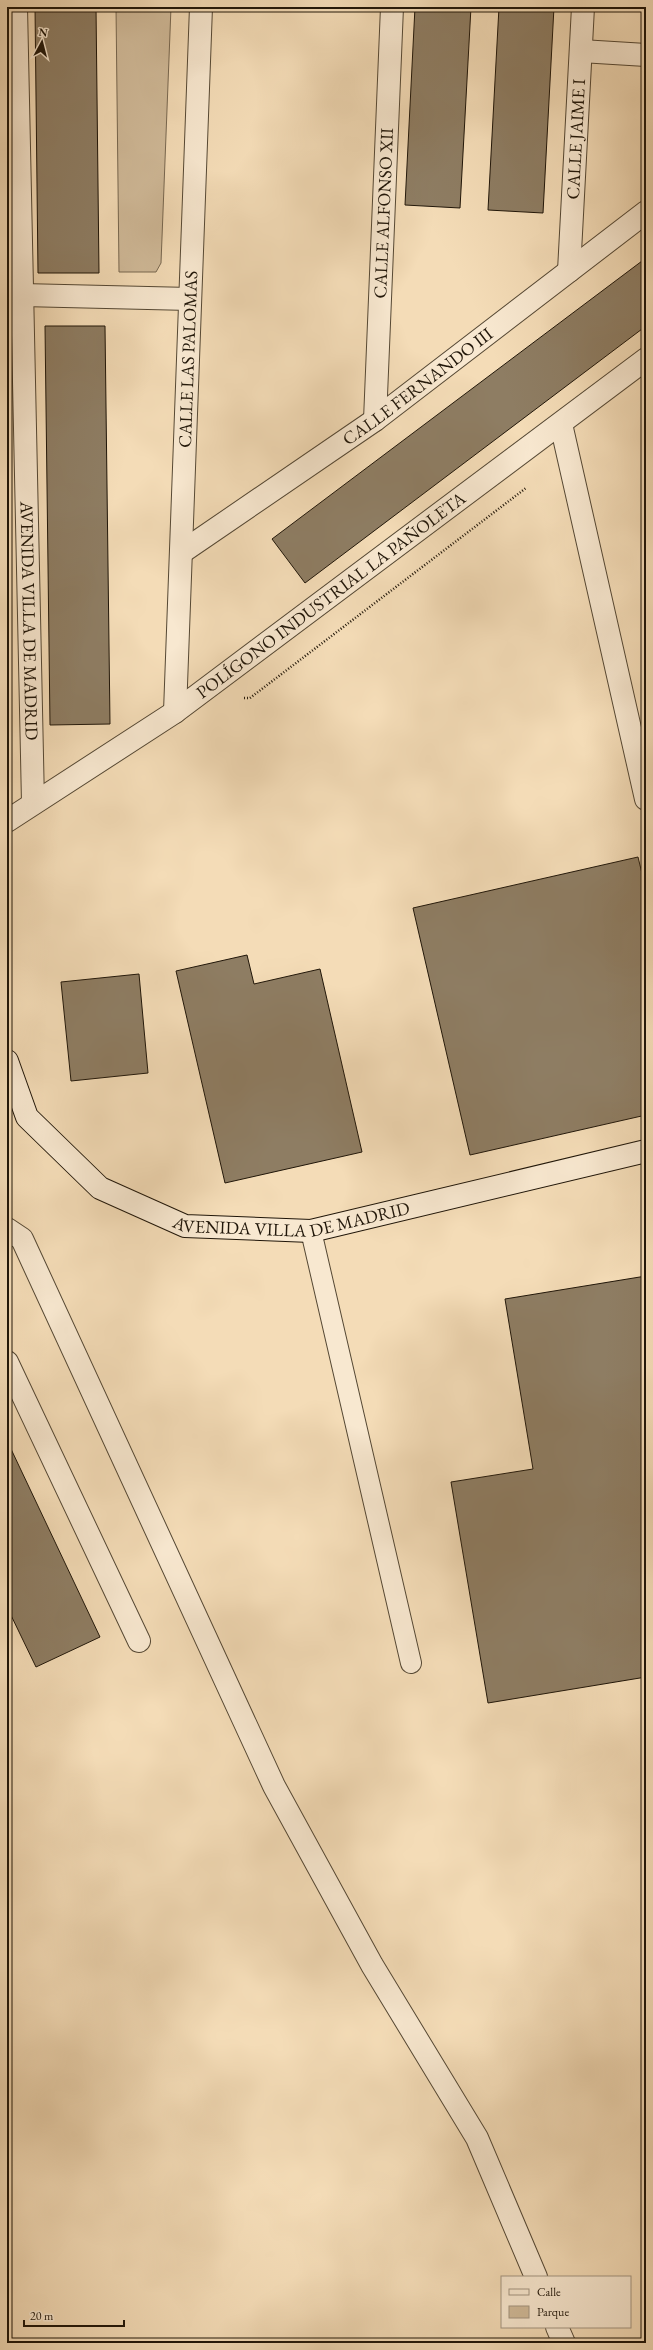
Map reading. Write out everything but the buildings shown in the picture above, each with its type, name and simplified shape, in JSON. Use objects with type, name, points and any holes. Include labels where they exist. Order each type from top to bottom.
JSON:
[{"type":"street","name":"AVENIDA VILLA DE MADRID","points":[[16,7],[33,803]]},
{"type":"street","name":"CALLE LAS PALOMAS","points":[[175,712],[201,7]]},
{"type":"street","name":"CALLE ALFONSO XII","points":[[375,420],[392,7]]},
{"type":"street","name":"CALLE JAIME I","points":[[569,271],[583,7]]},
{"type":"street","points":[[581,51],[646,55]]},
{"type":"street","name":"CALLE FERNANDO III","points":[[182,552],[375,420],[646,212]]},
{"type":"street","points":[[22,295],[190,299]]},
{"type":"street","name":"POLÍGONO INDUSTRIAL LA PAÑOLETA","points":[[7,821],[175,712],[646,359]]},
{"type":"street","points":[[561,424],[646,798]]},
{"type":"street","name":"AVENIDA VILLA DE MADRID","points":[[7,1061],[27,1117],[100,1188],[186,1226],[311,1231],[646,1151]]},
{"type":"street","points":[[15,1234],[274,1786],[372,1965],[477,2138],[536,2276]]},
{"type":"street","points":[[7,1362],[139,1641]]},
{"type":"street","points":[[557,2328],[564,2343]]},
{"type":"lane","points":[[311,1231],[411,1663]]},
{"type":"green space","points":[[116,7],[171,7],[161,263],[156,272],[119,272]]}]
